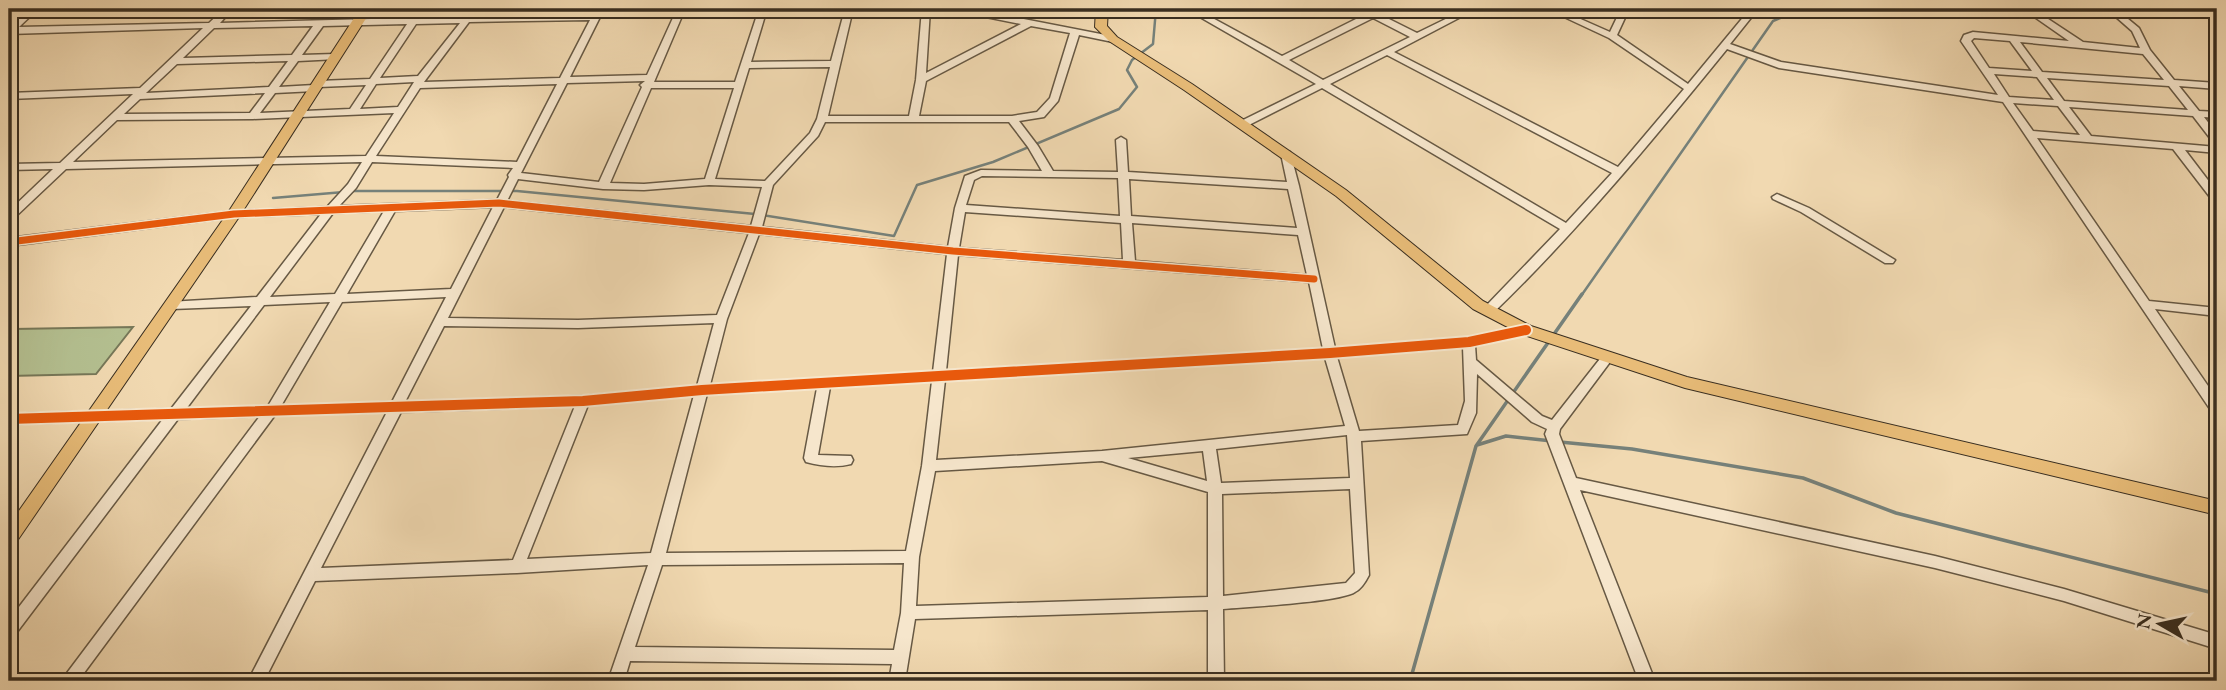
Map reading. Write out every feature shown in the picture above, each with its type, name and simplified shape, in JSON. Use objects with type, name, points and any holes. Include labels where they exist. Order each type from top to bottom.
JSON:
[{"type":"main road","points":[[9,539],[173,305],[366,9]]},
{"type":"main road","points":[[1102,9],[1101,27],[1113,39],[1243,124],[1341,193],[1488,311],[1531,332],[1685,382],[2217,508]]},
{"type":"street","points":[[9,30],[34,9]]},
{"type":"street","points":[[9,217],[229,9]]},
{"type":"street","points":[[353,112],[376,81],[421,9]]},
{"type":"street","points":[[9,631],[330,210],[352,186],[399,110],[475,9]]},
{"type":"street","points":[[541,19],[547,9]]},
{"type":"street","points":[[603,186],[681,9]]},
{"type":"street","points":[[709,182],[763,9]]},
{"type":"street","points":[[616,681],[657,559],[721,320],[768,184],[814,134],[821,119],[849,9]]},
{"type":"street","points":[[914,118],[926,9]]},
{"type":"street","points":[[961,9],[1113,39]]},
{"type":"street","points":[[1190,9],[1282,60],[1567,228]]},
{"type":"street","points":[[1363,9],[1416,36]]},
{"type":"street","points":[[1243,124],[1472,9]]},
{"type":"street","points":[[1551,9],[1612,36],[1690,89]]},
{"type":"street","points":[[1612,36],[1625,9]]},
{"type":"street","points":[[1488,311],[1619,172],[1754,9]]},
{"type":"street","points":[[2028,9],[2081,45]]},
{"type":"street","points":[[2111,9],[2136,30],[2146,51],[2217,140]]},
{"type":"street","points":[[9,30],[465,22],[541,19],[597,13]]},
{"type":"street","points":[[256,681],[597,13]]},
{"type":"street","points":[[1282,60],[1373,14]]},
{"type":"street","points":[[253,116],[320,23]]},
{"type":"street","points":[[920,80],[1029,23]]},
{"type":"street","points":[[821,119],[1012,120],[1040,115],[1055,99],[1075,32]]},
{"type":"street","points":[[2146,51],[1973,35],[1967,37],[1966,41],[2217,410]]},
{"type":"street","points":[[2013,38],[2088,139]]},
{"type":"street","points":[[1725,45],[1793,68],[2003,99],[2217,116]]},
{"type":"street","points":[[1387,52],[1619,172]]},
{"type":"street","points":[[174,61],[335,57]]},
{"type":"street","points":[[746,65],[835,64]]},
{"type":"street","points":[[1986,71],[2217,86]]},
{"type":"street","points":[[9,96],[272,90],[376,81],[565,80],[740,85]]},
{"type":"street","points":[[114,117],[253,116],[399,110]]},
{"type":"street","points":[[1012,120],[1033,146],[1050,175]]},
{"type":"street","points":[[2028,134],[2217,150]]},
{"type":"street","points":[[1121,140],[1129,264]]},
{"type":"street","points":[[2176,146],[2217,199]]},
{"type":"street","points":[[908,613],[1217,603],[1350,588],[1362,575],[1353,433],[1330,353],[1286,154]]},
{"type":"street","points":[[9,167],[368,159],[603,186],[664,187],[709,182],[768,184]]},
{"type":"street","points":[[897,681],[908,613],[912,557],[929,466],[953,251],[960,208],[969,178],[974,175],[1124,175],[1294,186]]},
{"type":"street","points":[[1777,197],[1889,260]]},
{"type":"street","points":[[9,242],[234,214],[499,203],[953,251],[1314,279]]},
{"type":"street","points":[[69,681],[272,411],[392,207]]},
{"type":"street","points":[[960,208],[1304,232]]},
{"type":"street","points":[[173,305],[453,293]]},
{"type":"street","points":[[2144,304],[2217,312]]},
{"type":"street","points":[[439,323],[578,324],[721,320]]},
{"type":"street","points":[[9,419],[583,401],[702,390],[824,385],[1330,353],[1469,342],[1531,332]]},
{"type":"street","points":[[929,466],[1102,456],[1353,433],[1462,430],[1469,423],[1471,411],[1469,342]]},
{"type":"street","points":[[1553,430],[1607,358]]},
{"type":"street","points":[[1470,361],[1553,430],[1557,450],[1647,681]]},
{"type":"street","points":[[824,385],[811,458],[823,461],[846,460]]},
{"type":"street","points":[[517,567],[583,401]]},
{"type":"street","points":[[1209,446],[1215,489],[1216,681]]},
{"type":"street","points":[[1102,456],[1215,489],[1357,484]]},
{"type":"street","points":[[1569,482],[1935,562],[2063,595],[2217,642]]},
{"type":"street","points":[[311,575],[657,559],[912,557]]},
{"type":"street","points":[[625,654],[901,657]]},
{"type":"green space","points":[[133,327],[96,374],[9,376],[9,334],[13,329]]},
{"type":"waterway","points":[[351,191],[517,191],[755,214],[894,236],[917,185],[993,162],[1119,109],[1137,87],[1127,70],[1132,60],[1153,44],[1156,9]]},
{"type":"waterway","points":[[1581,296],[1773,21],[1803,9]]},
{"type":"waterway","points":[[273,198],[344,192]]},
{"type":"waterway","points":[[1410,681],[1476,446],[1582,294]]},
{"type":"waterway","points":[[1477,445],[1506,436],[1552,441]]},
{"type":"waterway","points":[[1560,442],[1632,449],[1803,478],[1896,513],[2217,594]]},
{"type":"cycle path","points":[[9,242],[234,214],[499,203],[953,251],[1314,279]]},
{"type":"cycle path","points":[[9,419],[583,401],[702,390],[1330,353],[1469,342],[1526,330]]}]
